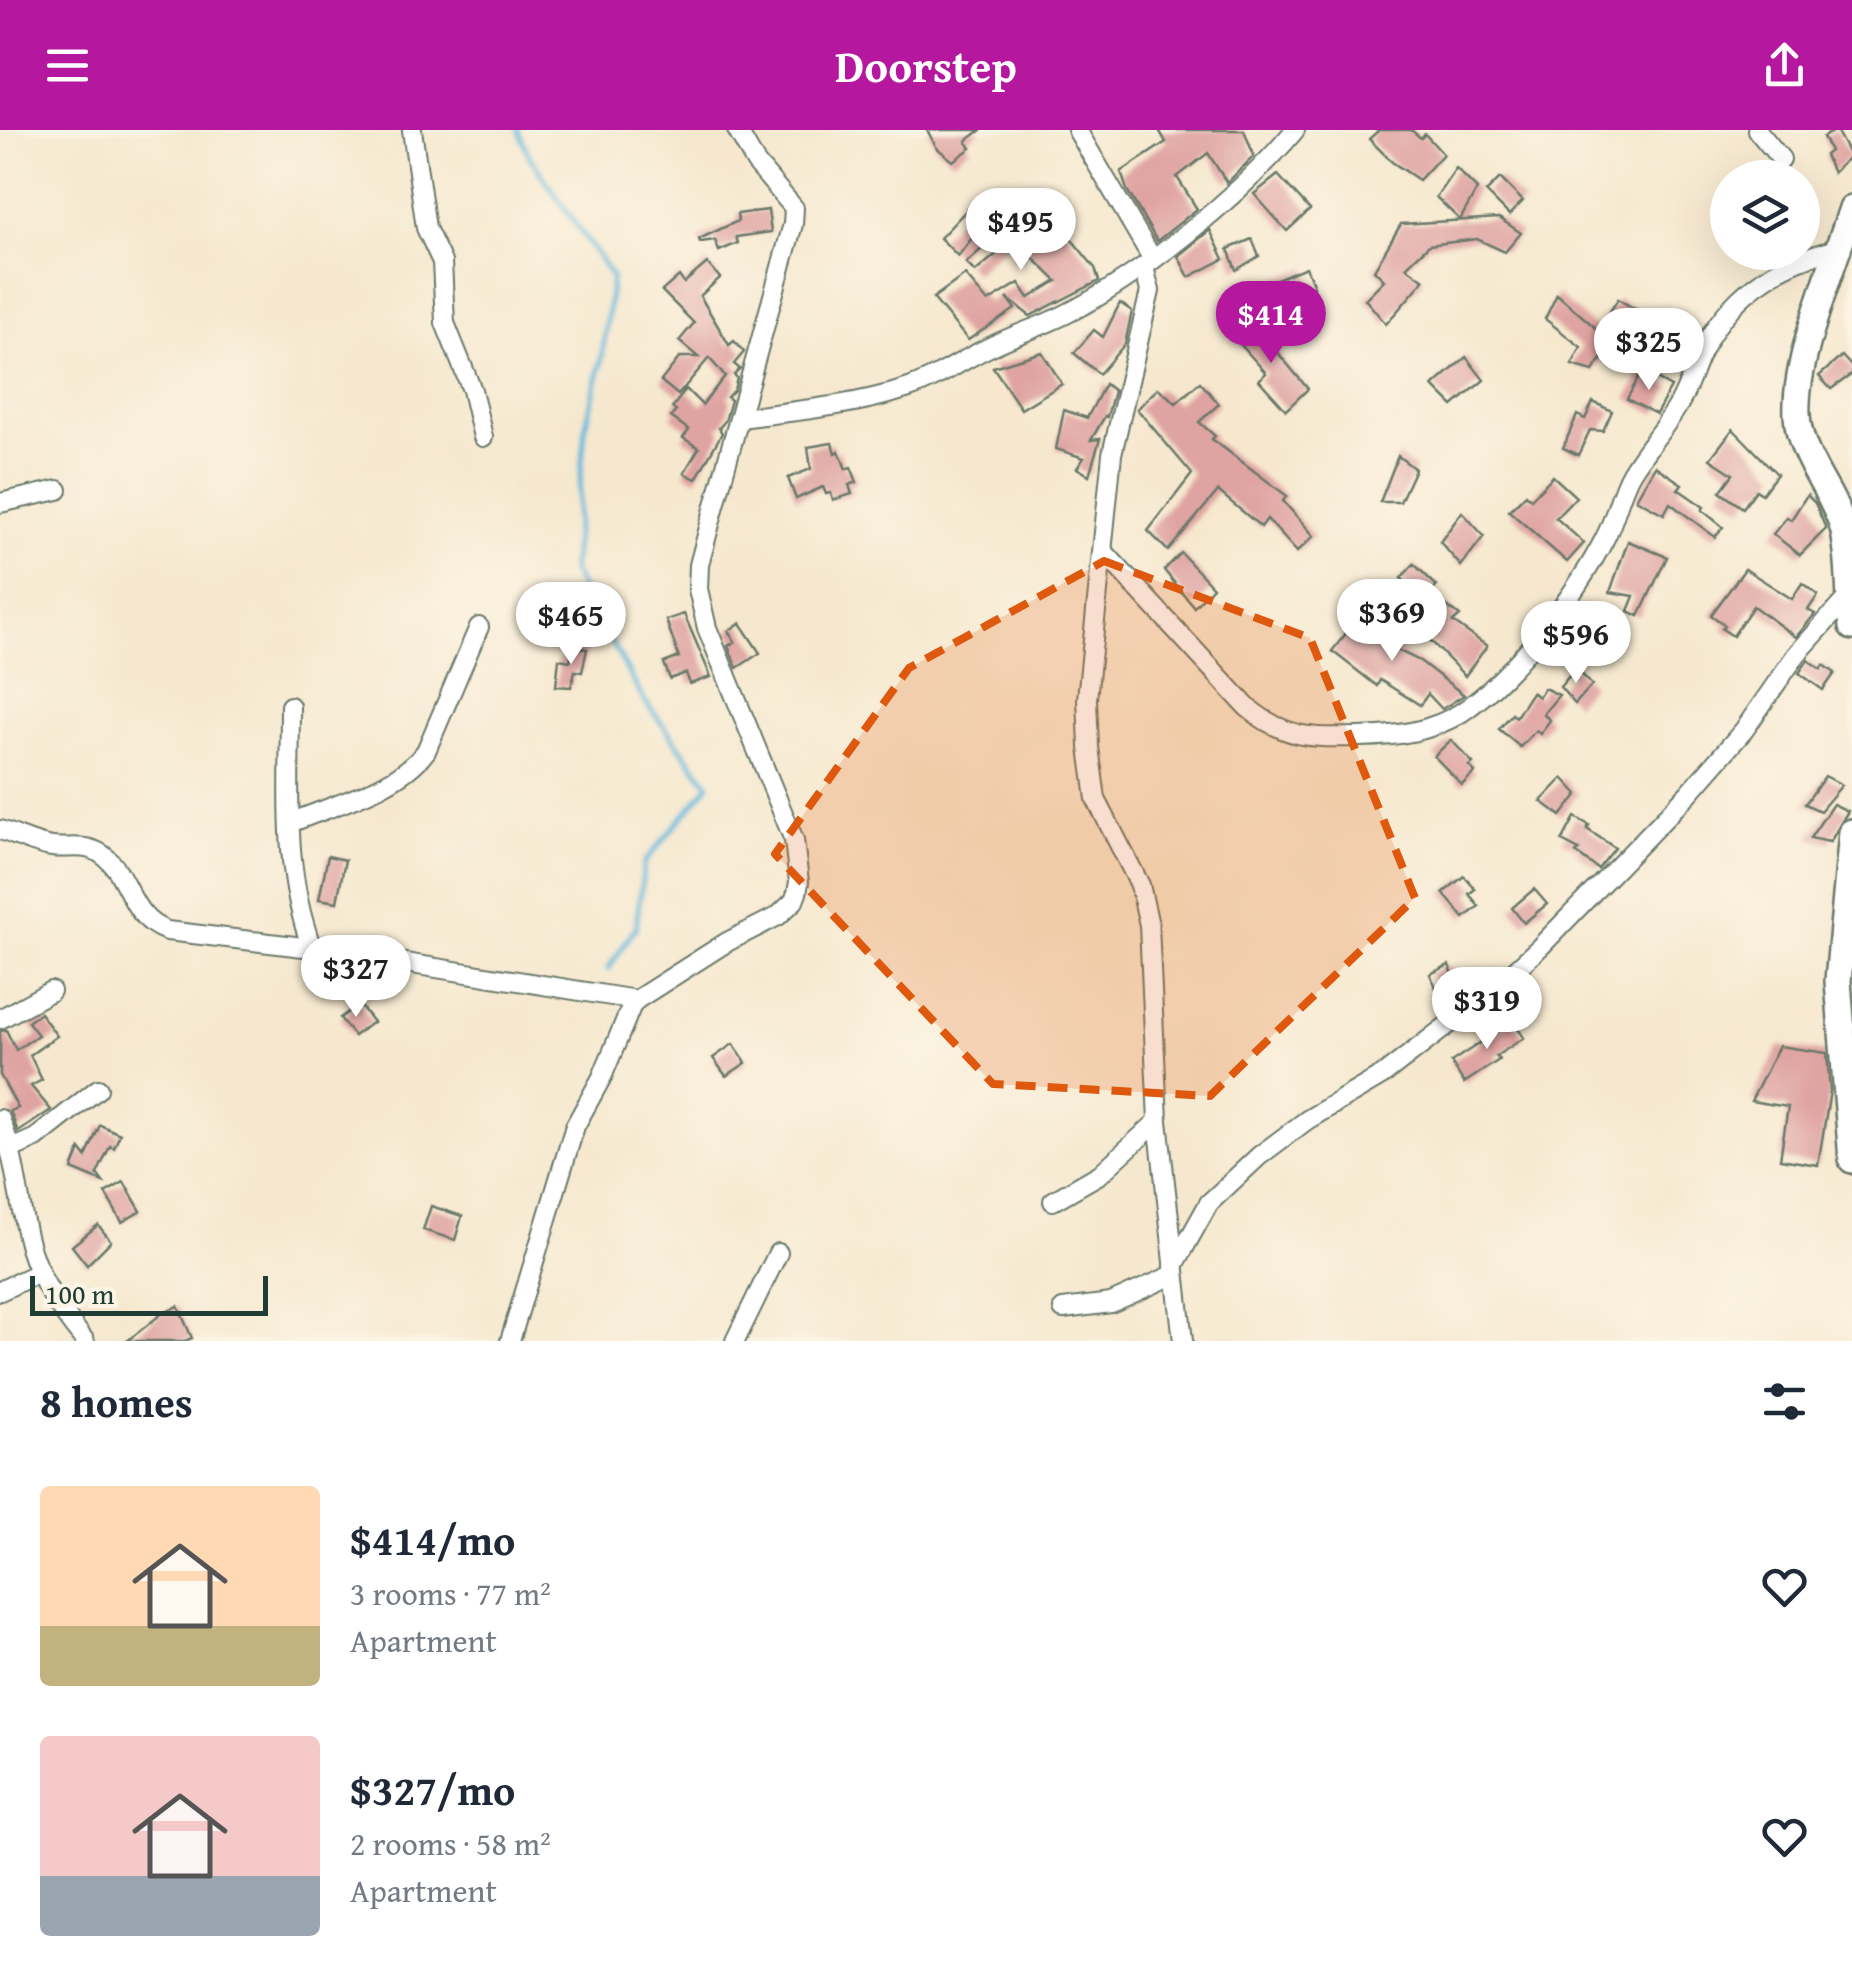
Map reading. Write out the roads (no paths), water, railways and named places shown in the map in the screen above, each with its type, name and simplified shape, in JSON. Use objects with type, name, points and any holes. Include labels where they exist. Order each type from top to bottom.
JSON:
[{"type":"street","points":[[412,130],[426,228],[442,262],[445,323],[472,390],[482,437]]},
{"type":"street","points":[[510,1341],[575,1126],[636,1000],[727,942],[778,916],[797,893],[794,840],[707,628],[698,589],[708,529],[793,224],[794,208],[756,163],[738,130]]},
{"type":"street","points":[[1077,130],[1148,262],[1150,292],[1112,454],[1087,699],[1096,799],[1140,885],[1148,925],[1158,1121],[1183,1341]]},
{"type":"street","points":[[741,418],[866,400],[931,380],[992,346],[1066,314],[1148,262],[1256,174],[1295,130]]},
{"type":"street","points":[[1757,130],[1781,159]]},
{"type":"street","points":[[1063,1309],[1111,1303],[1174,1271],[1209,1202],[1260,1156],[1307,1120],[1394,1067],[1497,987],[1689,793],[1744,730],[1796,656],[1851,609],[1842,523],[1806,452],[1797,414],[1800,374],[1852,208]]},
{"type":"street","points":[[1103,551],[1246,707],[1269,726],[1319,736],[1406,735],[1460,714],[1498,682],[1530,646],[1588,567],[1606,535],[1630,474],[1678,406],[1727,309],[1753,286],[1799,260],[1840,249]]},
{"type":"street","points":[[0,502],[58,490]]},
{"type":"street","points":[[290,823],[391,781],[417,764],[426,752],[479,627]]},
{"type":"street","points":[[290,706],[289,846],[294,891],[312,948]]},
{"type":"street","points":[[0,830],[43,845],[100,852],[152,926],[167,931],[312,948],[636,1000]]},
{"type":"street","points":[[1852,832],[1838,981],[1852,1160]]},
{"type":"street","points":[[0,1020],[52,991]]},
{"type":"street","points":[[11,1149],[36,1138],[98,1089]]},
{"type":"street","points":[[0,1119],[11,1149],[28,1240],[40,1272],[66,1318],[85,1341]]},
{"type":"street","points":[[1053,1201],[1100,1174],[1158,1121]]},
{"type":"street","points":[[734,1341],[778,1254]]},
{"type":"street","points":[[0,1291],[40,1272]]},
{"type":"waterway","points":[[518,130],[530,157],[612,277],[602,358],[585,429],[572,571],[643,699],[709,785],[644,863],[636,927],[608,969]]}]
